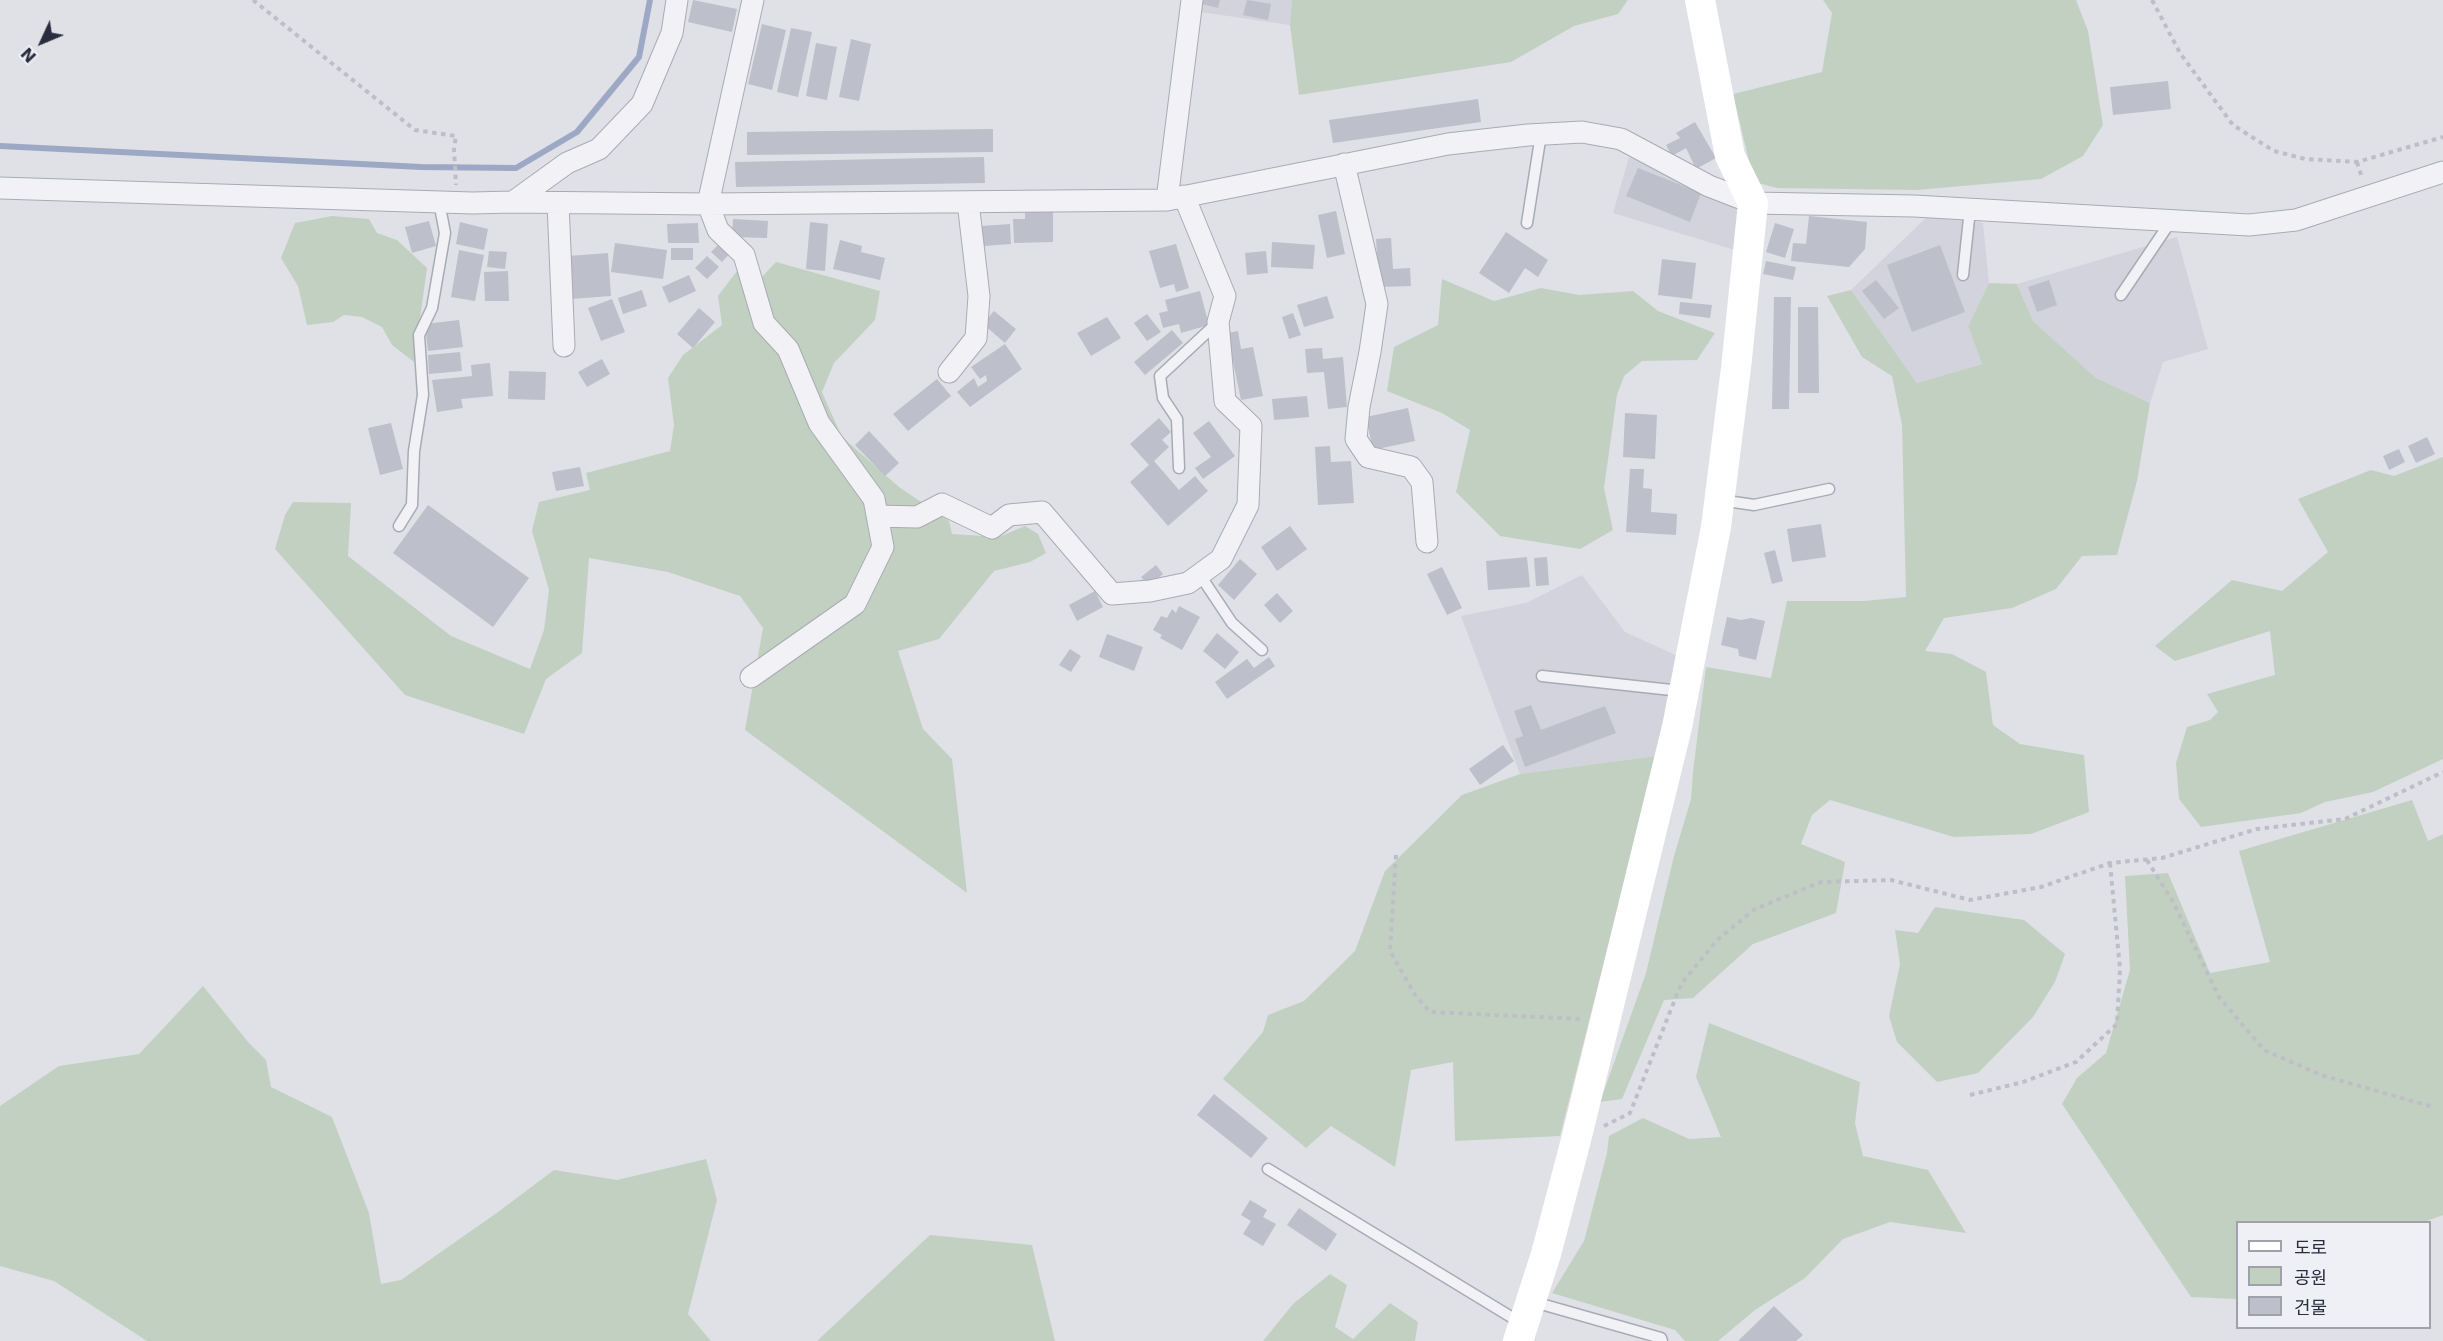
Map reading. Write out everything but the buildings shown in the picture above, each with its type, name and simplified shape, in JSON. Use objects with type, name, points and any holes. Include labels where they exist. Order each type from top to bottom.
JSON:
[{"type":"street","points":[[513,202],[567,163],[599,149],[642,104],[672,33],[677,0]]},
{"type":"street","points":[[751,677],[855,604],[883,547],[874,499],[819,423],[788,349],[765,323],[744,255],[718,230],[708,204],[753,0]]},
{"type":"street","points":[[877,516],[917,517],[942,504],[992,528],[1009,515],[1042,512],[1112,594],[1149,591],[1188,583],[1221,559],[1248,505],[1251,426],[1225,401],[1218,322],[1225,296],[1176,198],[1192,0]]},
{"type":"street","points":[[1524,1322],[1576,1140],[1606,1020],[1684,692],[1720,500],[1753,203],[1730,156],[1700,0]]},
{"type":"street","points":[[0,188],[439,202],[708,204],[1176,198],[1448,144],[1582,132],[1621,139],[1709,186],[1753,203],[1970,209],[2249,225],[2295,220],[2443,172]]},
{"type":"street","points":[[1344,164],[1377,304],[1371,352],[1359,407],[1356,439],[1368,457],[1411,467],[1422,482],[1427,542]]},
{"type":"street","points":[[949,372],[975,338],[979,296],[968,202]]},
{"type":"street","points":[[558,203],[564,346]]},
{"type":"lane","points":[[1527,223],[1541,134]]},
{"type":"lane","points":[[399,526],[412,504],[414,451],[423,395],[419,335],[432,308],[445,233],[439,202]]},
{"type":"lane","points":[[1963,274],[1970,209]]},
{"type":"lane","points":[[2121,295],[2172,221]]},
{"type":"lane","points":[[1179,468],[1177,419],[1163,398],[1160,376],[1218,322]]},
{"type":"lane","points":[[1720,500],[1754,505],[1829,489]]},
{"type":"lane","points":[[1200,575],[1232,623],[1262,650]]},
{"type":"lane","points":[[1542,676],[1684,692]]},
{"type":"lane","points":[[1268,1169],[1524,1322],[1660,1338],[1662,1341]]},
{"type":"path","points":[[253,0],[416,130],[456,136],[454,149],[456,177]]},
{"type":"path","points":[[2152,0],[2180,53],[2233,125],[2274,151],[2305,159],[2357,162],[2443,137]]},
{"type":"path","points":[[1576,1140],[1630,1113],[1681,984],[1716,940],[1755,909],[1821,882],[1891,880],[1970,900],[2041,887],[2110,863],[2162,858],[2257,830],[2344,819],[2443,772]]},
{"type":"path","points":[[1396,855],[1390,951],[1415,996],[1430,1012],[1606,1020]]},
{"type":"path","points":[[2147,860],[2173,902],[2218,997],[2264,1050],[2321,1076],[2433,1107]]},
{"type":"path","points":[[1970,1095],[2023,1082],[2076,1062],[2117,1024],[2120,969],[2110,863]]},
{"type":"shaded area","points":[[1181,0],[1292,0],[1290,25],[1180,9]]},
{"type":"shaded area","points":[[1629,157],[1741,204],[1735,250],[1613,213]]},
{"type":"shaded area","points":[[1931,213],[1983,223],[1989,283],[1968,326],[1982,364],[1917,383],[1851,290]]},
{"type":"shaded area","points":[[2177,237],[2208,349],[2163,362],[2150,403],[2096,378],[2033,321],[2017,284]]},
{"type":"shaded area","points":[[1582,575],[1625,632],[1680,657],[1656,756],[1520,774],[1461,616],[1526,603]]},
{"type":"green space","points":[[1292,0],[1628,0],[1618,14],[1574,26],[1511,62],[1299,95],[1290,25]]},
{"type":"green space","points":[[1823,0],[2076,0],[2088,31],[2103,125],[2083,156],[2041,179],[1917,190],[1777,188],[1754,182],[1733,94],[1822,72],[1832,13]]},
{"type":"green space","points":[[332,216],[369,219],[377,233],[397,240],[427,268],[414,362],[392,345],[382,327],[362,317],[344,315],[333,322],[307,325],[298,286],[281,258],[295,223]]},
{"type":"green space","points":[[776,262],[880,291],[875,320],[834,363],[822,392],[841,435],[899,487],[949,521],[952,534],[999,537],[1025,526],[1038,534],[1046,553],[1030,562],[994,571],[939,639],[898,651],[923,729],[952,759],[967,893],[745,730],[763,628],[740,596],[668,572],[589,558],[582,653],[546,679],[524,734],[405,695],[275,549],[285,515],[293,502],[351,503],[348,556],[451,636],[530,669],[544,630],[549,590],[532,531],[539,502],[590,490],[586,473],[670,451],[674,425],[668,378],[683,355],[722,325],[718,296],[740,267],[762,277]]},
{"type":"green space","points":[[1442,279],[1494,301],[1541,288],[1579,295],[1633,291],[1658,311],[1715,333],[1697,360],[1642,361],[1624,376],[1617,395],[1604,488],[1613,530],[1580,549],[1500,536],[1456,492],[1470,430],[1442,413],[1387,391],[1394,347],[1438,325]]},
{"type":"green space","points":[[1989,283],[2017,284],[2033,321],[2096,378],[2150,403],[2137,481],[2117,555],[2082,556],[2056,589],[2012,608],[1944,618],[1925,651],[1952,654],[1986,672],[1993,725],[2020,744],[2084,755],[2089,812],[2031,834],[1954,837],[1830,800],[1812,815],[1801,844],[1845,862],[1836,913],[1753,944],[1693,998],[1664,1000],[1622,1099],[1600,1102],[1646,973],[1674,856],[1691,799],[1706,667],[1771,678],[1787,601],[1864,601],[1906,597],[1902,425],[1892,376],[1862,357],[1827,296],[1851,290],[1917,383],[1982,364],[1968,326]]},
{"type":"green space","points":[[2443,457],[2443,759],[2373,792],[2325,802],[2301,813],[2201,827],[2179,799],[2176,763],[2187,727],[2210,720],[2218,712],[2207,694],[2275,675],[2270,631],[2175,661],[2155,646],[2232,580],[2282,591],[2328,552],[2298,499],[2371,470],[2394,476]]},
{"type":"green space","points":[[1656,756],[1560,1136],[1455,1141],[1453,1062],[1411,1070],[1395,1167],[1331,1126],[1306,1148],[1223,1079],[1263,1032],[1268,1015],[1304,1001],[1355,951],[1385,871],[1462,795],[1520,774]]},
{"type":"green space","points":[[2412,800],[2428,841],[2443,834],[2443,1215],[2427,1221],[2236,1221],[2236,1299],[2191,1297],[2062,1104],[2077,1078],[2106,1053],[2130,970],[2125,876],[2168,873],[2210,973],[2270,962],[2239,851]]},
{"type":"green space","points":[[1935,907],[2024,920],[2065,954],[2055,982],[2033,1017],[1978,1073],[1937,1082],[1897,1042],[1889,1016],[1900,964],[1895,930],[1918,933]]},
{"type":"green space","points":[[203,986],[248,1042],[266,1060],[271,1087],[332,1117],[369,1213],[381,1284],[401,1280],[554,1170],[617,1180],[706,1159],[717,1200],[688,1314],[711,1341],[147,1341],[54,1281],[0,1266],[0,1106],[59,1066],[139,1054]]},
{"type":"green space","points":[[1709,1023],[1860,1082],[1855,1123],[1863,1156],[1928,1170],[1966,1233],[1890,1222],[1843,1239],[1805,1278],[1755,1310],[1718,1341],[1685,1341],[1675,1330],[1552,1293],[1584,1241],[1607,1153],[1609,1136],[1643,1118],[1689,1139],[1721,1137],[1696,1077]]},
{"type":"green space","points":[[930,1235],[1032,1245],[1055,1341],[817,1341]]},
{"type":"green space","points":[[1330,1274],[1347,1285],[1335,1327],[1353,1339],[1390,1303],[1418,1322],[1415,1341],[1263,1341],[1293,1304]]},
{"type":"waterway","points":[[0,146],[421,167],[516,168],[577,132],[639,57],[650,0]]}]
